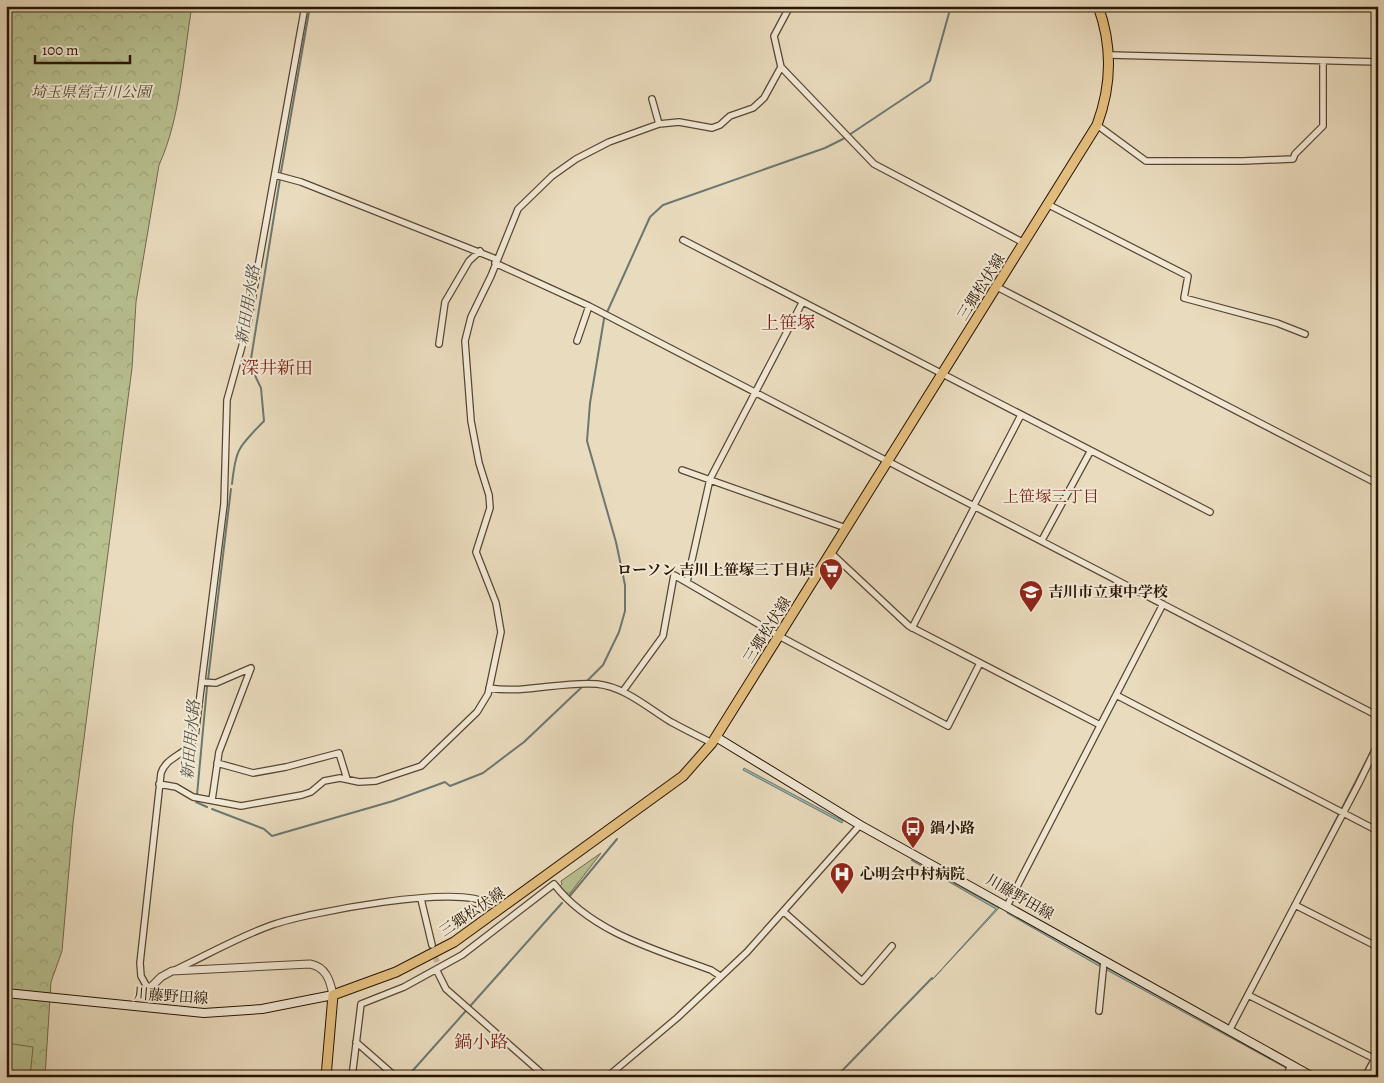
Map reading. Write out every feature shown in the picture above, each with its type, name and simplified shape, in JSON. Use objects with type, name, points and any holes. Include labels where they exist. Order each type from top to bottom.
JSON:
[{"type":"main road","name":"三郷松伏線","points":[[333,995],[396,972],[454,942],[672,784],[692,768],[714,740],[1049,205],[1097,125],[1108,86],[1110,55],[1098,6]]},
{"type":"main road","name":"川藤野田線","points":[[714,740],[860,825],[1313,1077]]},
{"type":"main road","name":"川藤野田線","points":[[6,993],[165,1010],[232,1012],[305,1002],[333,995]]},
{"type":"main road","points":[[326,1077],[333,995]]},
{"type":"street","points":[[305,6],[247,328],[227,400],[224,425],[226,486],[193,741],[186,750],[164,766],[159,784],[140,963],[141,976],[147,987],[151,987],[161,977],[172,971],[251,933],[304,915],[421,899],[475,898],[488,904]]},
{"type":"street","points":[[790,6],[774,36],[781,67],[874,164],[1024,244]]},
{"type":"street","points":[[996,6],[1035,6]]},
{"type":"street","points":[[1110,55],[1378,62]]},
{"type":"street","points":[[1097,125],[1146,161],[1243,162],[1293,159],[1295,154],[1323,126],[1323,61]]},
{"type":"street","points":[[159,784],[176,787],[193,797],[245,806],[302,795],[311,792],[324,781],[347,779],[359,782],[376,780],[421,766],[477,712],[490,688],[501,632],[496,603],[476,552],[490,508],[489,495],[479,463],[471,421],[465,341],[471,317],[518,209],[552,176],[609,142],[659,124],[679,122],[705,129],[720,125],[730,116],[748,110],[759,103],[777,78],[781,67]]},
{"type":"street","points":[[653,102],[659,124]]},
{"type":"street","points":[[275,175],[301,182],[480,251],[496,261],[589,306],[1042,540],[1378,716]]},
{"type":"street","points":[[1049,205],[1188,276],[1184,298],[1277,323],[1305,334]]},
{"type":"street","points":[[683,240],[802,303],[943,373],[1090,452],[1210,512]]},
{"type":"street","points":[[438,344],[445,302],[469,261],[480,251]]},
{"type":"street","points":[[997,287],[1378,484]]},
{"type":"street","points":[[687,582],[710,479],[802,303]]},
{"type":"street","points":[[577,341],[589,306]]},
{"type":"street","points":[[912,628],[1021,415]]},
{"type":"street","points":[[1042,540],[1090,452]]},
{"type":"street","points":[[682,470],[846,528]]},
{"type":"street","points":[[830,553],[912,628],[1100,725]]},
{"type":"street","points":[[623,692],[663,636],[674,575],[779,636],[948,726],[980,663]]},
{"type":"street","points":[[1007,906],[1163,604]]},
{"type":"street","points":[[202,682],[216,683],[251,668],[217,763],[212,800]]},
{"type":"street","points":[[490,688],[518,690],[596,684],[623,692],[673,722],[714,740]]},
{"type":"street","points":[[1116,695],[1378,831]]},
{"type":"street","points":[[1229,1031],[1378,744]]},
{"type":"street","points":[[217,763],[253,773],[339,753],[347,779]]},
{"type":"street","points":[[607,1077],[677,1018],[748,952],[860,825]]},
{"type":"street","points":[[352,1077],[360,1004],[404,987],[438,970],[494,932],[554,884],[571,903],[621,935],[711,970],[720,976]]},
{"type":"street","points":[[421,899],[432,945]]},
{"type":"street","points":[[1295,905],[1378,948]]},
{"type":"street","points":[[784,912],[862,981],[892,946]]},
{"type":"street","points":[[1098,1012],[1104,961]]},
{"type":"street","points":[[437,962],[438,970],[446,989],[546,1077]]},
{"type":"street","points":[[172,971],[310,964],[318,966],[326,974],[333,995]]},
{"type":"street","points":[[1248,995],[1376,1056],[1366,1077]]},
{"type":"street","points":[[356,1042],[396,1077]]},
{"type":"street","points":[[1288,1077],[1290,1064]]},
{"type":"green space","name":"埼玉県営吉川公園","points":[[6,6],[192,6],[177,107],[159,165],[136,302],[132,368],[73,823],[62,951],[51,982],[45,1077],[6,1077]]},
{"type":"green space","points":[[601,853],[568,896],[560,886],[562,884],[561,881]]},
{"type":"green space","points":[[6,1043],[33,1047],[30,1077],[6,1077]]},
{"type":"water","points":[[744,768],[843,821],[842,823],[743,770]]},
{"type":"water","points":[[911,860],[999,908],[932,980],[996,909]]},
{"type":"water","points":[[1007,911],[1100,964],[1099,966],[1007,913]]},
{"type":"water","points":[[1106,967],[1287,1066],[1286,1068],[1105,969]]},
{"type":"waterway","name":"新田用水路","points":[[281,172],[310,6]]},
{"type":"waterway","points":[[586,682],[603,665],[619,632],[625,611],[625,585],[616,542],[587,441],[590,403],[604,319],[650,217],[663,205],[825,148],[843,139],[930,81],[951,6]]},
{"type":"waterway","name":"新田用水路","points":[[232,484],[235,462],[240,448],[264,421],[261,388],[250,365],[280,179]]},
{"type":"waterway","name":"新田用水路","points":[[208,680],[231,489]]},
{"type":"waterway","points":[[212,809],[264,829],[272,836],[393,801],[445,782],[450,786],[483,773],[524,742],[583,686]]},
{"type":"waterway","name":"新田用水路","points":[[197,795],[207,687]]},
{"type":"waterway","points":[[1300,890],[1378,738]]},
{"type":"waterway","points":[[196,802],[207,807]]},
{"type":"waterway","points":[[569,897],[617,839]]},
{"type":"waterway","points":[[407,1077],[562,903]]},
{"type":"waterway","points":[[836,1077],[932,978]]},
{"type":"tunnel","points":[[433,949],[437,962]]},
{"type":"place","name":"ローソン 吉川上笹塚三丁目店","points":[[831,591]]},
{"type":"place","name":"吉川市立東中学校","points":[[1031,613]]},
{"type":"place","name":"鍋小路","points":[[913,849]]},
{"type":"place","name":"心明会中村病院","points":[[842,895]]},
{"type":"district","name":"上笹塚","points":[[788,323]]},
{"type":"district","name":"深井新田","points":[[277,368]]},
{"type":"district","name":"上笹塚三丁目","points":[[1051,497]]},
{"type":"district","name":"鍋小路","points":[[481,1042]]}]
